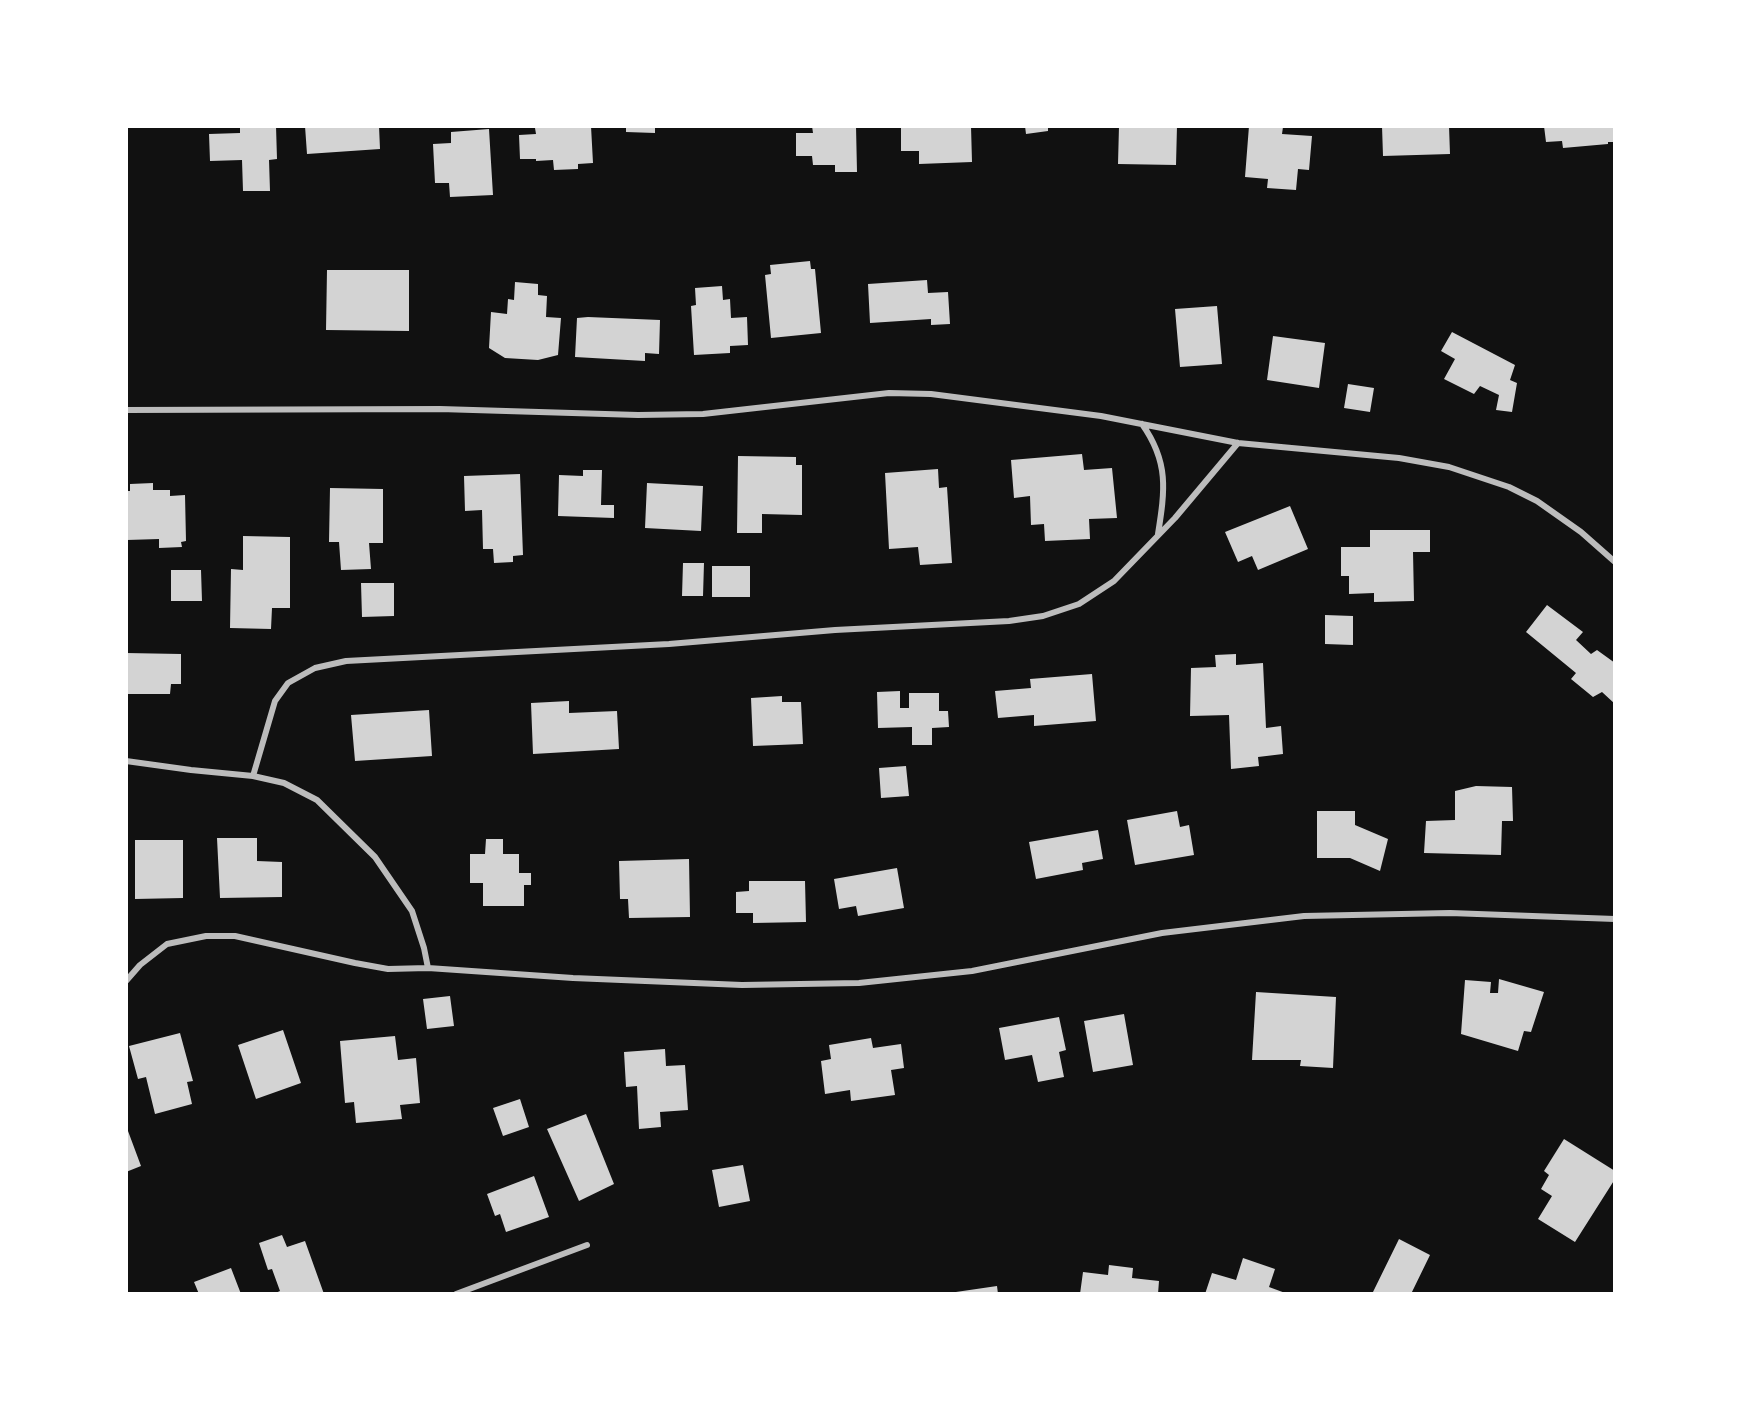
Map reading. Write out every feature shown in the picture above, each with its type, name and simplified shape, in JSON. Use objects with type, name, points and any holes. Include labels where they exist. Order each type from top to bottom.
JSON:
[{"type":"street","points":[[126,410],[440,409],[638,415],[703,414],[890,393],[931,394],[1142,423],[1238,443],[1399,458],[1458,470],[1509,487],[1537,501],[1581,532],[1615,562]]},
{"type":"street","points":[[1142,423],[1155,442],[1163,472],[1163,502],[1158,535]]},
{"type":"street","points":[[253,777],[276,700],[288,683],[315,668],[346,662],[669,644],[835,630],[1020,619],[1042,616],[1078,604],[1114,581],[1158,535],[1238,443]]},
{"type":"street","points":[[126,760],[284,783],[317,800],[375,857],[411,912],[424,948],[428,968]]},
{"type":"street","points":[[126,981],[140,965],[167,944],[206,936],[235,936],[388,969],[428,968],[573,978],[742,985],[859,983],[972,970],[1162,933],[1304,916],[1450,913],[1615,918]]},
{"type":"street","points":[[456,1294],[587,1245]]},
{"type":"building","points":[[240,126],[276,126],[277,159],[269,160],[270,191],[243,191],[242,160],[210,161],[209,134],[240,133]]},
{"type":"building","points":[[305,126],[379,126],[380,149],[307,154]]},
{"type":"building","points":[[591,126],[593,163],[578,164],[578,169],[554,170],[553,160],[520,159],[519,135],[536,134],[535,128]]},
{"type":"building","points":[[626,126],[655,126],[655,133],[626,132]]},
{"type":"building","points":[[812,126],[856,126],[857,172],[835,172],[835,165],[813,165],[812,156],[796,156],[796,133],[813,133]]},
{"type":"building","points":[[901,126],[971,126],[972,162],[919,164],[919,151],[901,151]]},
{"type":"building","points":[[1025,126],[1048,126],[1048,131],[1026,134]]},
{"type":"building","points":[[1119,126],[1177,126],[1176,165],[1118,164]]},
{"type":"building","points":[[1249,126],[1283,127],[1282,134],[1312,136],[1309,170],[1298,169],[1296,190],[1267,188],[1268,179],[1245,177]]},
{"type":"building","points":[[1382,126],[1449,126],[1450,154],[1383,156]]},
{"type":"building","points":[[1544,126],[1615,126],[1615,142],[1563,148],[1562,141],[1546,142]]},
{"type":"building","points":[[489,129],[493,195],[450,197],[449,183],[435,183],[433,144],[451,143],[451,132]]},
{"type":"building","points":[[810,261],[811,269],[815,269],[821,333],[771,338],[765,275],[771,274],[770,265]]},
{"type":"building","points":[[327,270],[409,270],[409,331],[326,330]]},
{"type":"building","points":[[927,280],[928,293],[948,292],[950,324],[931,325],[931,319],[870,323],[868,284]]},
{"type":"building","points":[[515,282],[538,284],[538,295],[547,296],[546,317],[561,318],[558,355],[538,360],[505,358],[489,348],[491,312],[507,314],[508,299],[514,300]]},
{"type":"building","points":[[722,286],[723,300],[730,299],[731,318],[747,317],[748,345],[730,346],[730,353],[694,355],[691,306],[696,305],[695,288]]},
{"type":"building","points":[[1217,306],[1222,364],[1180,367],[1175,309]]},
{"type":"building","points":[[577,318],[660,320],[659,354],[645,353],[645,361],[575,357]]},
{"type":"building","points":[[1452,332],[1515,365],[1510,380],[1517,383],[1512,412],[1496,410],[1499,395],[1480,386],[1474,394],[1444,379],[1455,359],[1441,351]]},
{"type":"building","points":[[1273,336],[1325,343],[1319,388],[1267,380]]},
{"type":"building","points":[[1348,384],[1374,388],[1370,412],[1344,408]]},
{"type":"building","points":[[1082,454],[1084,470],[1112,468],[1117,518],[1089,519],[1090,539],[1045,541],[1044,524],[1031,525],[1030,496],[1014,498],[1011,460]]},
{"type":"building","points":[[738,456],[796,457],[796,465],[802,465],[802,515],[762,514],[762,533],[737,533]]},
{"type":"building","points":[[938,469],[939,488],[947,487],[952,563],[920,565],[918,547],[889,549],[885,473]]},
{"type":"building","points":[[583,470],[602,470],[601,505],[614,505],[614,518],[558,516],[559,475],[583,476]]},
{"type":"building","points":[[520,474],[523,555],[513,556],[513,562],[494,563],[493,549],[483,549],[482,510],[465,511],[464,476]]},
{"type":"building","points":[[153,483],[153,490],[170,490],[170,496],[185,495],[186,541],[181,542],[182,547],[159,548],[159,539],[127,540],[126,491],[130,491],[130,484]]},
{"type":"building","points":[[647,483],[703,486],[701,531],[645,528]]},
{"type":"building","points":[[330,488],[383,489],[383,543],[369,543],[371,569],[341,570],[339,542],[329,542]]},
{"type":"building","points":[[1290,506],[1308,549],[1258,570],[1252,556],[1238,562],[1225,532]]},
{"type":"building","points":[[1370,530],[1430,530],[1430,552],[1413,552],[1414,601],[1374,602],[1374,593],[1349,594],[1349,576],[1341,576],[1341,547],[1370,547]]},
{"type":"building","points":[[243,536],[290,537],[290,608],[272,608],[271,629],[230,628],[231,569],[243,570]]},
{"type":"building","points":[[683,563],[704,563],[703,596],[682,596]]},
{"type":"building","points":[[712,566],[750,566],[750,597],[712,597]]},
{"type":"building","points":[[171,570],[201,570],[202,601],[171,601]]},
{"type":"building","points":[[361,583],[394,583],[394,616],[362,617]]},
{"type":"building","points":[[1547,605],[1583,632],[1576,640],[1591,654],[1597,650],[1615,663],[1615,704],[1602,692],[1593,697],[1571,679],[1576,673],[1526,632]]},
{"type":"building","points":[[1325,615],[1353,616],[1353,645],[1325,644]]},
{"type":"building","points":[[126,653],[181,654],[181,684],[171,684],[170,694],[126,694]]},
{"type":"building","points":[[1236,654],[1236,665],[1263,663],[1266,728],[1281,726],[1283,754],[1258,757],[1259,766],[1231,769],[1229,715],[1190,716],[1191,668],[1216,667],[1215,655]]},
{"type":"building","points":[[1092,674],[1096,721],[1034,726],[1034,715],[998,718],[995,691],[1031,688],[1030,679]]},
{"type":"building","points":[[900,691],[900,708],[909,708],[909,693],[939,693],[939,711],[948,711],[949,727],[932,728],[932,745],[912,745],[912,727],[878,728],[877,692]]},
{"type":"building","points":[[782,696],[782,702],[801,702],[803,744],[753,746],[751,698]]},
{"type":"building","points":[[569,701],[569,713],[617,711],[619,749],[533,754],[531,703]]},
{"type":"building","points":[[429,710],[432,756],[355,761],[351,715]]},
{"type":"building","points":[[906,766],[909,796],[881,798],[879,768]]},
{"type":"building","points":[[1476,786],[1512,787],[1513,821],[1502,821],[1501,855],[1424,853],[1426,821],[1455,820],[1455,791]]},
{"type":"building","points":[[1177,811],[1180,827],[1189,825],[1194,855],[1135,865],[1127,820]]},
{"type":"building","points":[[1317,811],[1355,811],[1355,825],[1388,839],[1380,871],[1350,858],[1317,858]]},
{"type":"building","points":[[1098,830],[1103,859],[1082,863],[1083,870],[1036,879],[1029,842]]},
{"type":"building","points":[[217,838],[257,838],[257,861],[282,862],[282,897],[220,898]]},
{"type":"building","points":[[486,839],[503,839],[503,854],[519,854],[519,873],[531,873],[531,885],[524,885],[524,906],[483,906],[483,883],[470,883],[470,854],[485,854]]},
{"type":"building","points":[[135,840],[183,840],[183,898],[135,899]]},
{"type":"building","points":[[689,859],[690,917],[629,918],[628,899],[620,899],[619,861]]},
{"type":"building","points":[[897,868],[904,908],[858,916],[856,906],[839,909],[834,879]]},
{"type":"building","points":[[749,881],[805,881],[806,922],[753,923],[753,913],[736,913],[736,892],[749,891]]},
{"type":"building","points":[[1499,979],[1544,992],[1531,1032],[1524,1031],[1518,1051],[1461,1034],[1465,980],[1491,982],[1490,993],[1498,993]]},
{"type":"building","points":[[1256,992],[1336,997],[1333,1068],[1300,1066],[1301,1060],[1252,1060]]},
{"type":"building","points":[[450,996],[454,1026],[427,1029],[423,999]]},
{"type":"building","points":[[1124,1014],[1133,1065],[1093,1072],[1084,1021]]},
{"type":"building","points":[[1059,1017],[1066,1050],[1059,1052],[1064,1077],[1038,1082],[1032,1055],[1005,1060],[999,1028]]},
{"type":"building","points":[[283,1030],[301,1083],[256,1099],[238,1045]]},
{"type":"building","points":[[180,1033],[193,1081],[187,1082],[192,1104],[155,1114],[146,1077],[138,1079],[129,1046]]},
{"type":"building","points":[[395,1036],[398,1060],[416,1058],[420,1103],[400,1105],[402,1119],[356,1123],[354,1102],[345,1103],[340,1041]]},
{"type":"building","points":[[871,1038],[873,1048],[901,1044],[904,1068],[891,1070],[895,1095],[851,1101],[850,1090],[825,1094],[821,1061],[831,1059],[829,1045]]},
{"type":"building","points":[[665,1049],[666,1066],[685,1065],[688,1110],[660,1112],[661,1127],[639,1129],[637,1086],[626,1087],[624,1052]]},
{"type":"building","points":[[520,1099],[529,1127],[503,1136],[493,1108]]},
{"type":"building","points":[[586,1114],[614,1184],[579,1201],[547,1129]]},
{"type":"building","points":[[128,1131],[141,1166],[126,1172],[126,1132]]},
{"type":"building","points":[[1564,1139],[1615,1171],[1615,1179],[1575,1242],[1538,1219],[1552,1196],[1541,1189],[1549,1175],[1544,1171]]},
{"type":"building","points":[[743,1165],[750,1201],[719,1207],[712,1170]]},
{"type":"building","points":[[534,1176],[549,1217],[506,1232],[500,1214],[495,1216],[487,1194]]},
{"type":"building","points":[[282,1235],[287,1247],[305,1241],[324,1294],[273,1294],[280,1291],[272,1269],[268,1270],[259,1243]]},
{"type":"building","points":[[1399,1239],[1430,1255],[1411,1294],[1372,1294]]},
{"type":"building","points":[[1243,1258],[1275,1269],[1269,1287],[1288,1294],[1205,1294],[1212,1273],[1236,1280]]},
{"type":"building","points":[[1109,1265],[1133,1268],[1132,1278],[1159,1281],[1158,1294],[1080,1294],[1083,1272],[1108,1275]]},
{"type":"building","points":[[231,1268],[241,1294],[199,1294],[194,1282]]},
{"type":"building","points":[[997,1286],[998,1294],[949,1294],[949,1293]]}]
